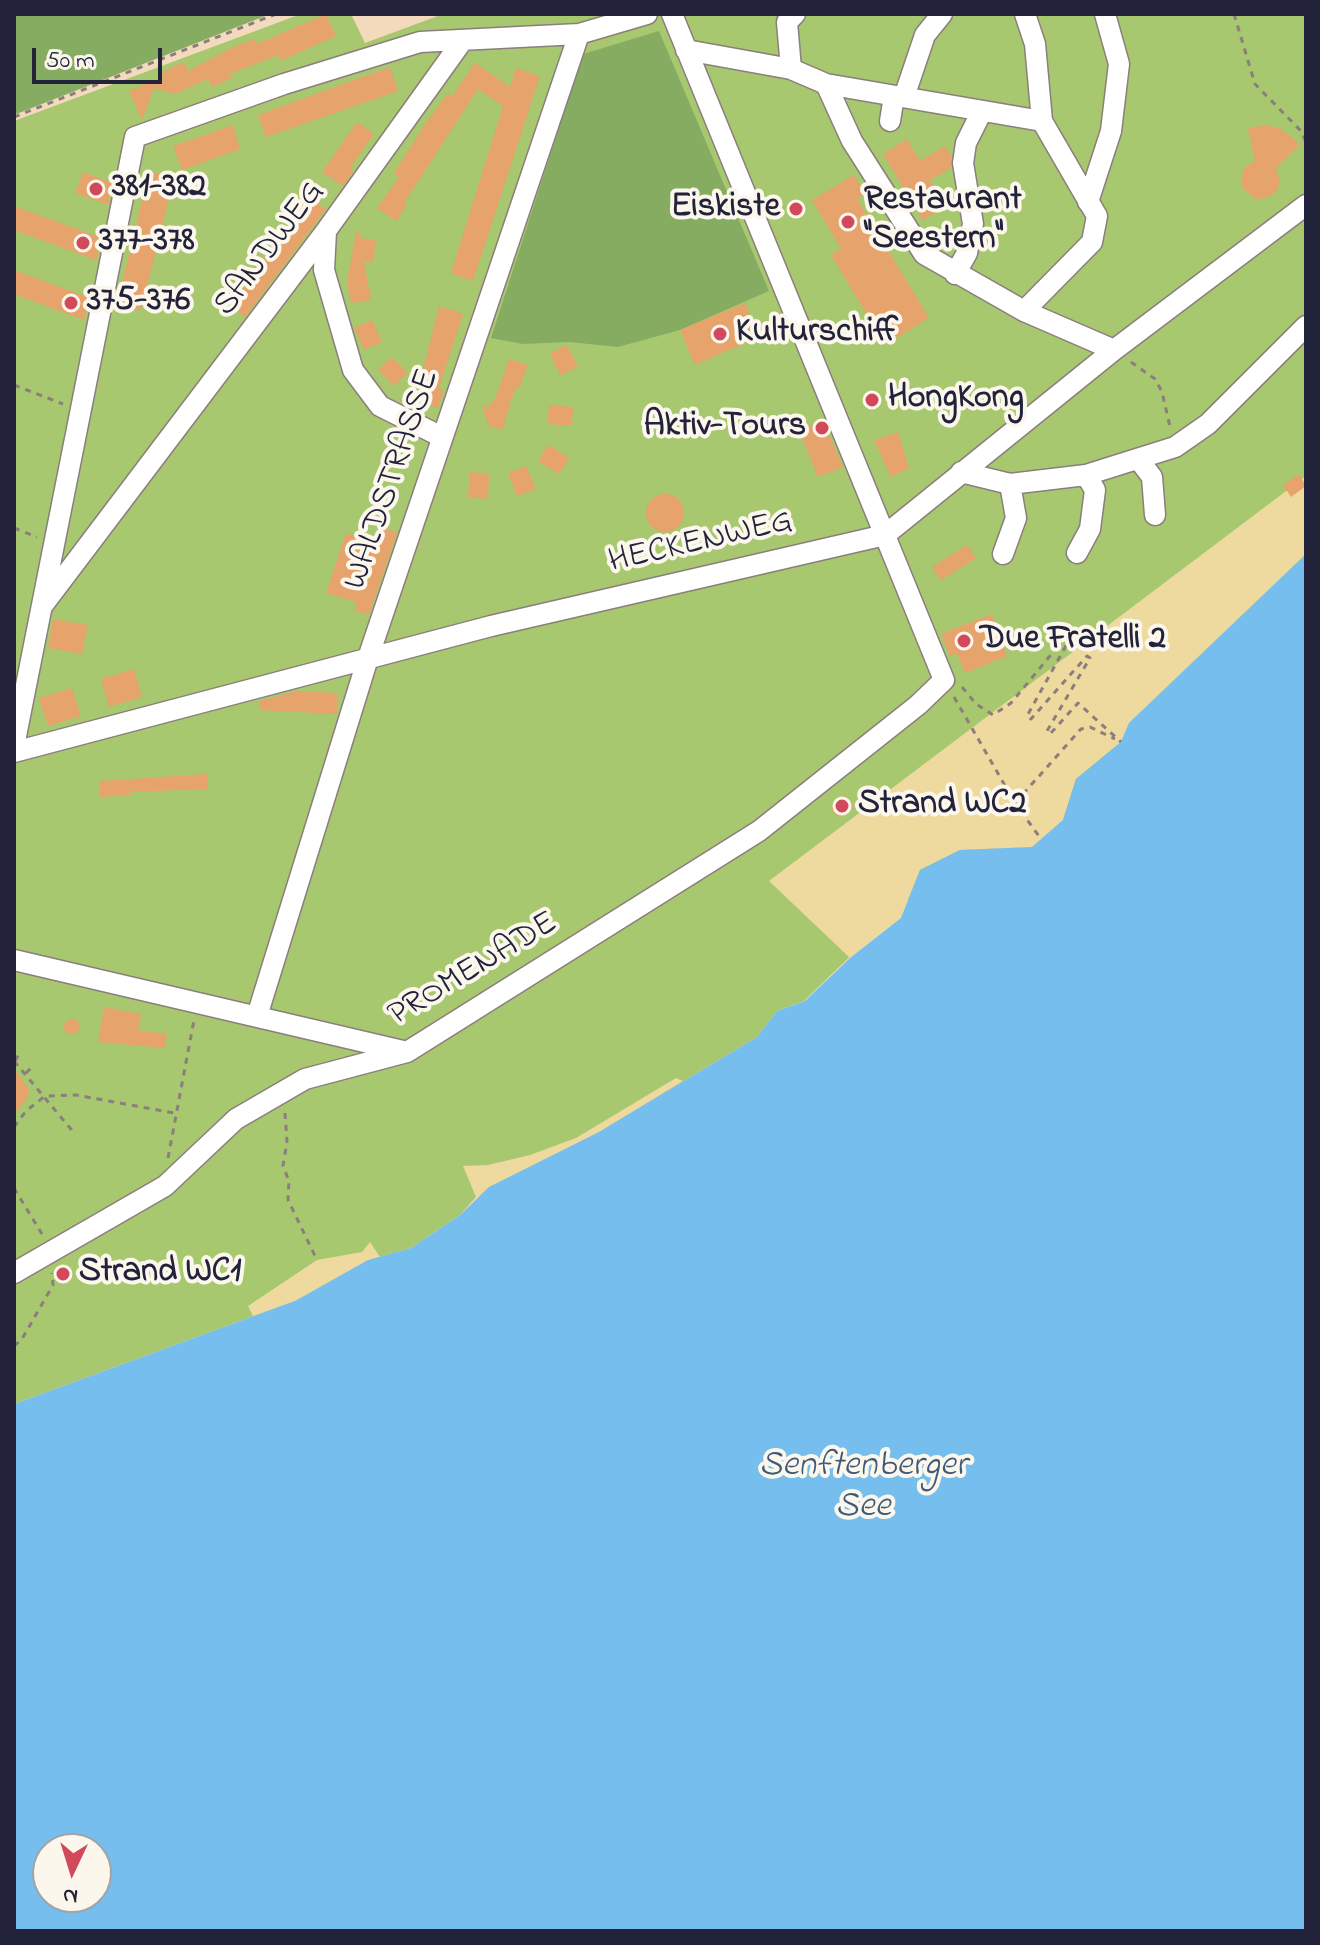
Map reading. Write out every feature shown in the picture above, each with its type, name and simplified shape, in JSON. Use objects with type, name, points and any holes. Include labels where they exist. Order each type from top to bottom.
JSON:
[{"type":"street","points":[[14,746],[78,409],[135,137],[284,84],[420,42],[579,34],[647,14]]},
{"type":"street","points":[[672,14],[885,535],[952,682]]},
{"type":"street","points":[[791,69],[787,22],[795,14]]},
{"type":"street","points":[[890,121],[925,35],[942,14]]},
{"type":"street","points":[[1024,311],[1092,242],[1097,216],[1042,121],[1035,44],[1025,14]]},
{"type":"street","points":[[1088,202],[1111,131],[1119,64],[1105,14]]},
{"type":"street","name":"WALDSTRASSE","points":[[257,1016],[368,658],[579,34]]},
{"type":"street","name":"SANDWEG","points":[[39,611],[326,231],[463,40]]},
{"type":"street","points":[[686,50],[791,69],[826,84],[1042,121]]},
{"type":"street","points":[[826,84],[852,141],[924,254],[1024,311],[1114,350]]},
{"type":"street","points":[[955,274],[967,253],[973,224],[963,163],[966,143],[982,111]]},
{"type":"street","name":"HECKENWEG","points":[[14,752],[491,626],[885,535],[1114,350],[1306,205]]},
{"type":"street","points":[[326,231],[324,270],[353,370],[380,406],[442,437]]},
{"type":"street","points":[[961,472],[1010,484],[1086,475],[1175,447],[1208,424],[1306,326]]},
{"type":"street","points":[[1139,460],[1152,477],[1155,515]]},
{"type":"street","points":[[1077,553],[1090,529],[1095,490],[1086,475]]},
{"type":"street","points":[[1003,554],[1016,518],[1010,484]]},
{"type":"street","name":"PROMENADE","points":[[14,1273],[52,1259],[165,1186],[236,1119],[305,1079],[407,1052],[759,831],[918,705],[952,682]]},
{"type":"street","points":[[14,960],[407,1052]]},
{"type":"path","points":[[14,117],[276,14]]},
{"type":"path","points":[[1234,14],[1255,84],[1301,131],[1306,142]]},
{"type":"path","points":[[1114,350],[1155,379],[1162,392],[1175,447]]},
{"type":"path","points":[[14,385],[78,409]]},
{"type":"path","points":[[14,528],[52,543]]},
{"type":"path","points":[[952,682],[993,715],[1011,703],[1064,639],[1068,642],[1027,716],[1031,719],[1087,656],[1090,658],[1047,731],[1050,734],[1078,703],[1121,742],[1090,727],[1081,729],[1015,803]]},
{"type":"path","points":[[952,682],[1015,803],[1041,839]]},
{"type":"path","points":[[165,1186],[174,1113],[197,1002]]},
{"type":"path","points":[[19,1054],[14,1061],[75,1134]]},
{"type":"path","points":[[26,1073],[32,1067]]},
{"type":"path","points":[[280,1094],[286,1123],[283,1166],[289,1181],[288,1200],[317,1260]]},
{"type":"path","points":[[14,1127],[26,1111],[45,1096],[76,1095],[174,1113]]},
{"type":"path","points":[[14,1188],[52,1259],[53,1285],[22,1339],[14,1346]]},
{"type":"green space","points":[[14,14],[270,14],[14,115]]},
{"type":"green space","points":[[301,14],[351,14],[365,43],[443,14],[1306,14],[1306,554],[1129,723],[1121,742],[1063,820],[1032,847],[960,850],[804,1001],[777,1011],[757,1037],[599,1132],[476,1197],[460,1215],[411,1248],[368,1260],[295,1301],[14,1404],[14,121]]},
{"type":"green space","points":[[659,31],[769,291],[680,330],[618,347],[569,342],[523,344],[491,338],[583,54]]},
{"type":"sand","points":[[1306,476],[1306,554],[1129,723],[1121,742],[1076,779],[1063,820],[1032,847],[960,850],[920,870],[901,918],[850,958],[769,881]]},
{"type":"sand","points":[[676,1078],[683,1081],[599,1132],[476,1197],[463,1166],[488,1165],[530,1155],[576,1138]]},
{"type":"sand","points":[[370,1242],[380,1257],[295,1301],[253,1316],[248,1306],[317,1260],[362,1252]]},
{"type":"water","name":"Senftenberger See","points":[[1306,554],[1306,1931],[14,1931],[14,1404],[295,1301],[368,1260],[411,1248],[460,1215],[489,1187],[599,1132],[757,1037],[777,1011],[805,1001],[850,958],[901,918],[920,870],[960,850],[1032,847],[1063,820],[1076,779],[1121,742],[1129,723]]},
{"type":"building","points":[[326,14],[336,36],[280,61],[278,55],[230,74],[232,78],[212,87],[208,79],[175,94],[154,88],[142,120],[129,91],[164,76],[162,72],[184,62],[188,71],[233,47],[255,39],[257,44]]},
{"type":"building","points":[[475,63],[510,87],[516,68],[540,76],[473,281],[451,273],[503,106],[478,89],[404,203],[407,205],[396,221],[377,208],[399,177],[394,173],[425,124],[448,93],[452,96]]},
{"type":"building","points":[[390,67],[398,91],[266,137],[258,115]]},
{"type":"building","points":[[357,122],[374,134],[350,168],[354,170],[343,186],[322,172]]},
{"type":"building","points":[[233,125],[240,149],[182,170],[173,146]]},
{"type":"building","points":[[1266,125],[1281,129],[1300,144],[1276,168],[1280,182],[1276,192],[1266,198],[1255,199],[1242,187],[1241,176],[1246,166],[1255,161],[1248,128]]},
{"type":"building","points":[[907,139],[920,161],[945,146],[951,155],[951,168],[930,180],[946,206],[923,220],[883,154]]},
{"type":"building","points":[[149,171],[174,177],[141,310],[117,305]]},
{"type":"building","name":"381-382","points":[[83,172],[113,183],[108,205],[75,193]]},
{"type":"building","points":[[854,175],[866,194],[857,199],[929,318],[885,345],[831,255],[841,249],[812,200]]},
{"type":"building","points":[[306,196],[326,209],[245,317],[232,307]]},
{"type":"building","points":[[14,206],[102,238],[96,260],[14,230]]},
{"type":"building","points":[[356,232],[359,232],[360,238],[376,240],[373,262],[364,261],[371,300],[351,303],[347,282]]},
{"type":"building","points":[[14,270],[90,298],[84,320],[14,294]]},
{"type":"building","name":"Kulturschiff","points":[[745,303],[759,337],[695,365],[680,330]]},
{"type":"building","points":[[439,306],[463,314],[439,388],[444,390],[438,408],[415,401]]},
{"type":"building","points":[[372,320],[382,342],[364,350],[354,328]]},
{"type":"building","points":[[567,345],[578,367],[560,375],[550,353]]},
{"type":"building","points":[[391,357],[408,373],[394,386],[378,370]]},
{"type":"building","points":[[509,359],[528,365],[519,388],[516,387],[512,399],[507,401],[511,402],[502,430],[489,426],[481,404],[488,409],[491,401],[494,402]]},
{"type":"building","points":[[549,405],[573,407],[572,426],[547,424]]},
{"type":"building","points":[[823,421],[843,467],[818,477],[799,430]]},
{"type":"building","points":[[898,432],[909,468],[891,477],[874,440]]},
{"type":"building","points":[[548,445],[569,458],[559,474],[538,461]]},
{"type":"building","points":[[526,466],[536,489],[517,496],[508,473]]},
{"type":"building","points":[[470,472],[489,474],[488,499],[468,497]]},
{"type":"building","points":[[1299,474],[1306,486],[1291,497],[1283,485]]},
{"type":"building","points":[[665,494],[678,500],[684,513],[678,526],[665,532],[652,526],[646,513],[652,500]]},
{"type":"building","points":[[381,527],[397,532],[369,615],[354,610],[357,602],[326,593],[346,533],[376,543]]},
{"type":"building","points":[[967,545],[976,558],[941,580],[932,567]]},
{"type":"building","points":[[992,614],[1007,656],[965,673],[957,653],[950,656],[941,634]]},
{"type":"building","points":[[53,619],[88,625],[82,654],[48,648]]},
{"type":"building","points":[[134,669],[142,697],[109,707],[101,679]]},
{"type":"building","points":[[72,688],[81,716],[48,726],[39,698]]},
{"type":"building","points":[[297,691],[338,693],[337,714],[259,710],[259,701]]},
{"type":"building","points":[[207,774],[208,789],[130,792],[131,795],[100,797],[99,781]]},
{"type":"building","name":"Strand WC2","points":[[845,795],[854,806],[838,817],[830,807]]},
{"type":"building","points":[[104,1007],[141,1014],[138,1030],[167,1034],[165,1048],[98,1042]]},
{"type":"building","points":[[68,1019],[77,1020],[80,1027],[76,1034],[67,1034],[63,1026]]},
{"type":"building","points":[[14,1069],[29,1089],[28,1098],[14,1114]]},
{"type":"place","name":"381-382","points":[[96,189]]},
{"type":"place","name":"Eiskiste","points":[[796,209]]},
{"type":"place","name":"Restaurant \"Seestern\"","points":[[848,222]]},
{"type":"place","name":"377-378","points":[[83,243]]},
{"type":"place","name":"375-376","points":[[71,303]]},
{"type":"place","name":"Kulturschiff","points":[[720,334]]},
{"type":"place","name":"HongKong","points":[[872,400]]},
{"type":"place","name":"Aktiv-Tours","points":[[822,428]]},
{"type":"place","name":"Due Fratelli 2","points":[[964,641]]},
{"type":"place","name":"Strand WC2","points":[[842,806]]},
{"type":"place","name":"Strand WC1","points":[[63,1274]]}]
